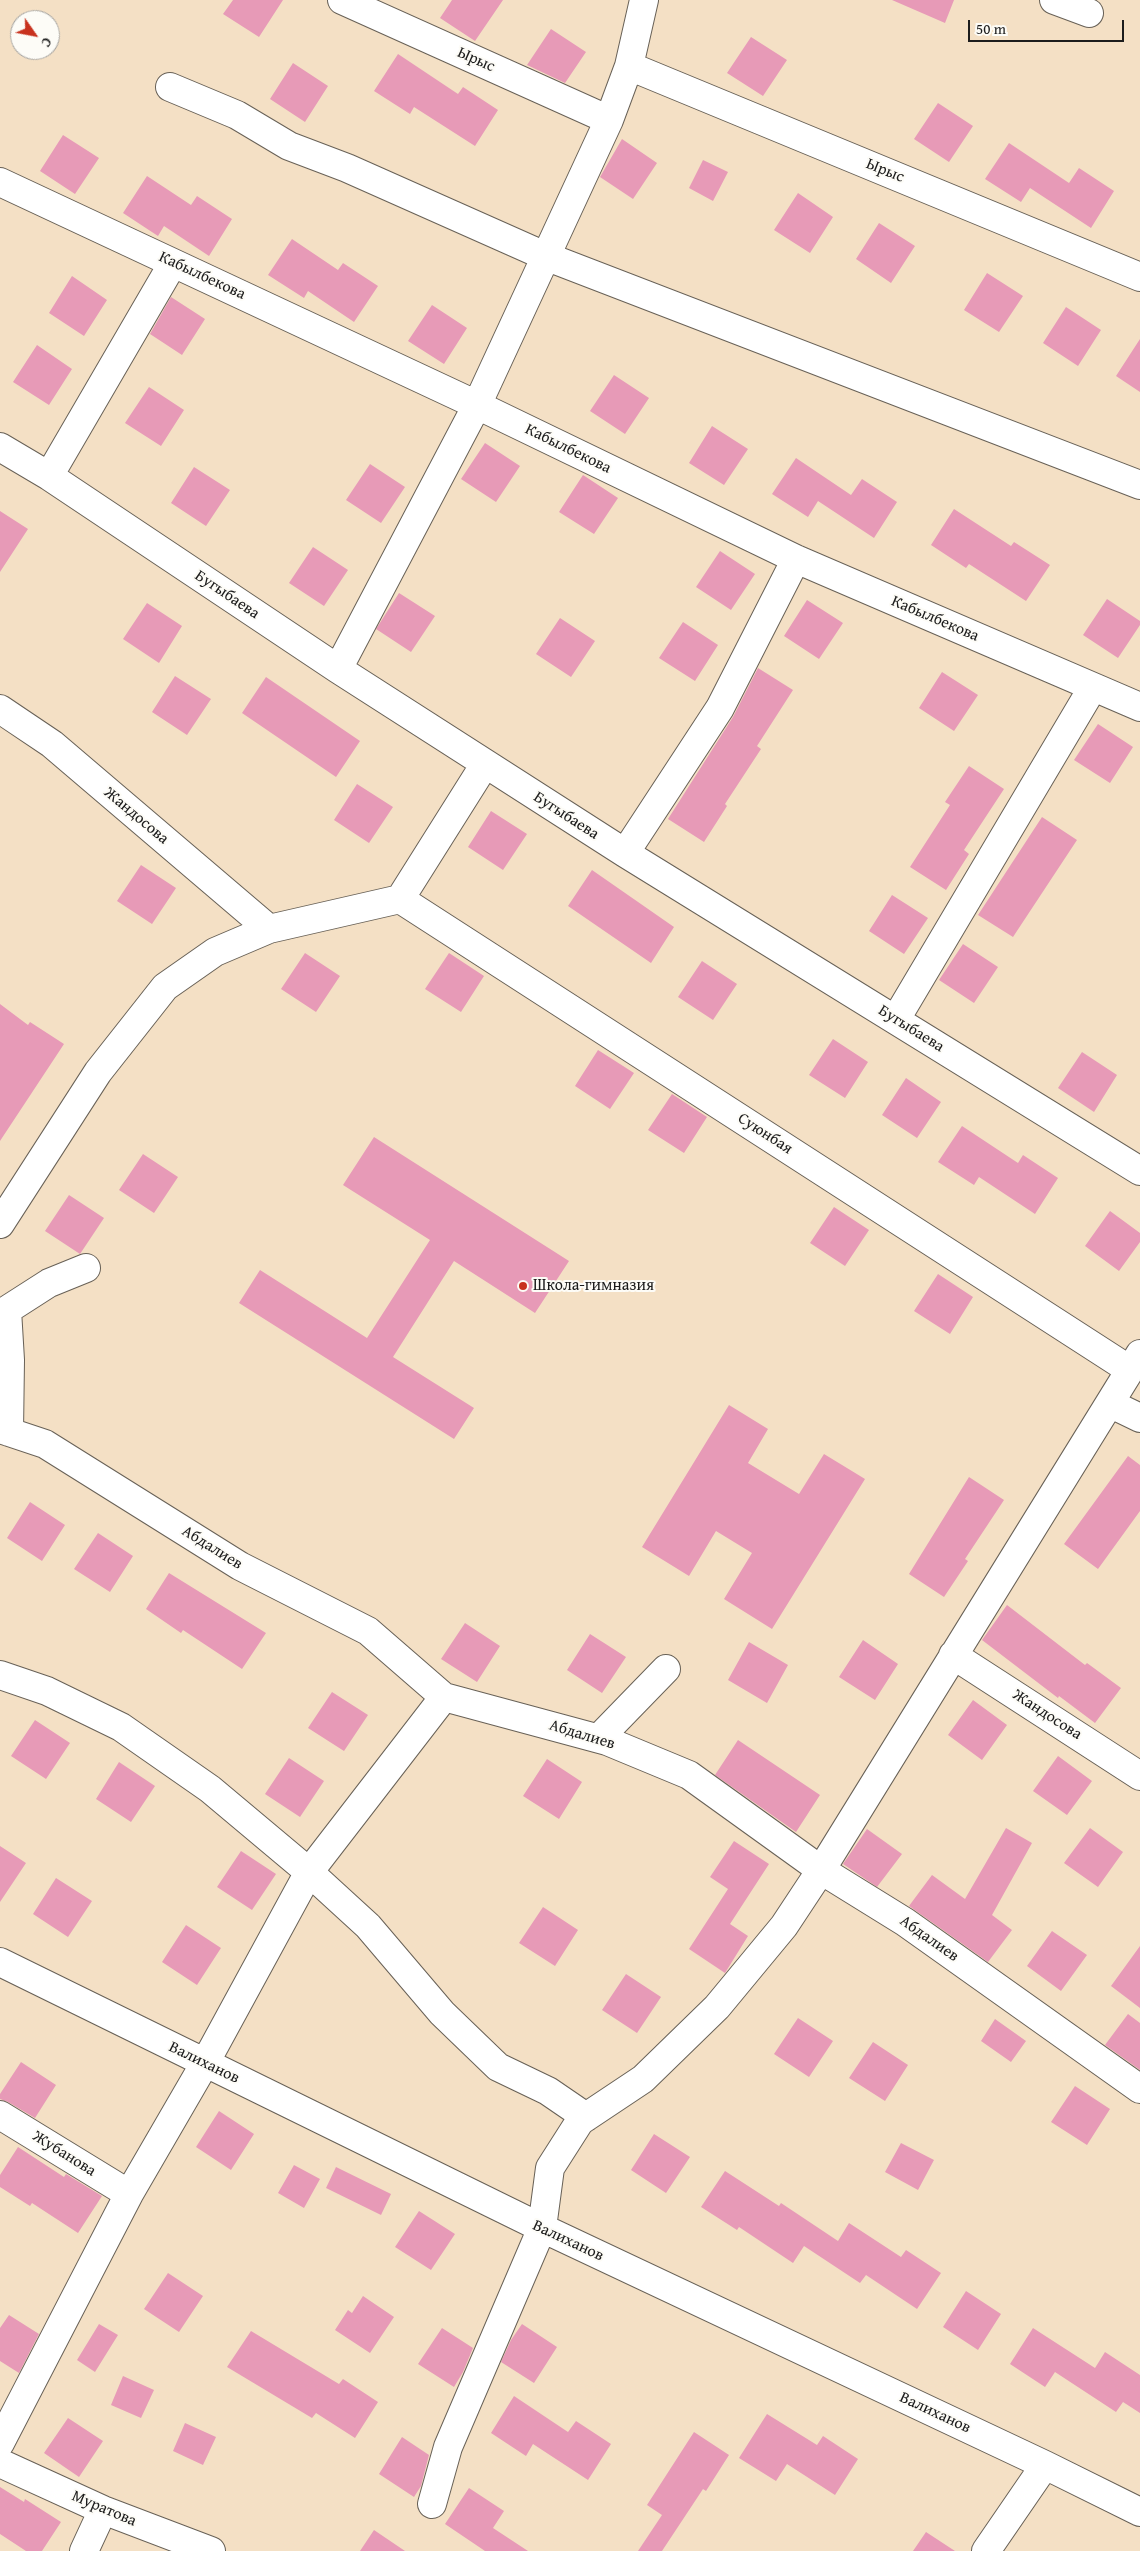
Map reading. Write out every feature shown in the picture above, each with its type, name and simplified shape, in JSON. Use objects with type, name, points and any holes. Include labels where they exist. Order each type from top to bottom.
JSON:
[{"type":"street","name":"Ырыс","points":[[342,0],[609,120]]},
{"type":"street","points":[[338,669],[477,405],[609,120],[629,66],[644,0]]},
{"type":"street","points":[[1054,0],[1089,13]]},
{"type":"street","name":"Ырыс","points":[[629,66],[1140,277]]},
{"type":"street","points":[[170,87],[237,115],[289,146],[347,168],[545,256],[1140,485]]},
{"type":"street","name":"Кабылбекова","points":[[0,182],[477,405],[796,559],[1140,707]]},
{"type":"street","points":[[49,476],[173,263]]},
{"type":"street","name":"Бугыбаева","points":[[0,447],[49,476],[338,669],[625,853],[1140,1171]]},
{"type":"street","points":[[625,853],[720,708],[796,559]]},
{"type":"street","points":[[896,1019],[1093,688]]},
{"type":"street","name":"Жандосова","points":[[0,709],[52,744],[269,929]]},
{"type":"street","points":[[0,1224],[98,1072],[165,986],[215,952],[269,929],[400,899],[485,764]]},
{"type":"street","name":"Суюнбая","points":[[400,899],[1135,1362]]},
{"type":"street","points":[[4,1431],[10,1360],[3,1313],[49,1283],[86,1268]]},
{"type":"street","points":[[432,2504],[448,2447],[542,2228],[550,2168],[580,2121],[643,2078],[718,2007],[784,1926],[821,1870],[953,1655],[1111,1404],[1135,1362]]},
{"type":"street","points":[[1111,1404],[1140,1418]]},
{"type":"street","name":"Абдалиев","points":[[4,1431],[45,1444],[240,1566],[368,1631],[444,1697],[599,1738],[689,1775],[821,1870],[905,1922],[1140,2090]]},
{"type":"street","name":"Жандосова","points":[[953,1655],[1140,1776]]},
{"type":"street","points":[[599,1738],[666,1669]]},
{"type":"street","points":[[0,1675],[47,1691],[121,1727],[210,1790],[309,1872],[368,1926],[442,2014],[498,2067],[548,2091],[586,2117]]},
{"type":"street","points":[[0,2442],[128,2194],[205,2063],[309,1872],[444,1697]]},
{"type":"street","name":"Валиханов","points":[[0,1962],[542,2228],[1045,2465],[1140,2512]]},
{"type":"street","name":"Жубанова","points":[[0,2115],[128,2194]]},
{"type":"street","name":"Муратова","points":[[0,2463],[102,2510],[211,2551]]},
{"type":"street","points":[[986,2551],[1045,2465]]},
{"type":"street","points":[[84,2551],[102,2510]]},
{"type":"building","points":[[233,0],[283,0],[259,37],[223,14]]},
{"type":"building","points":[[452,0],[503,0],[475,41],[440,18]]},
{"type":"building","points":[[892,0],[954,0],[945,23]]},
{"type":"building","points":[[551,29],[586,52],[565,83],[527,65]]},
{"type":"building","points":[[751,37],[787,60],[763,96],[727,73]]},
{"type":"building","points":[[398,54],[458,94],[463,87],[498,110],[475,146],[414,107],[410,114],[374,91]]},
{"type":"building","points":[[293,63],[328,86],[305,122],[270,99]]},
{"type":"building","points":[[938,103],[973,126],[949,162],[914,139]]},
{"type":"building","points":[[63,135],[99,158],[75,194],[40,171]]},
{"type":"building","points":[[622,139],[657,163],[633,199],[600,177]]},
{"type":"building","points":[[1009,143],[1069,183],[1079,168],[1114,191],[1091,228],[1030,188],[1021,202],[985,179]]},
{"type":"building","points":[[703,160],[728,172],[713,201],[689,188]]},
{"type":"building","points":[[147,176],[191,205],[197,196],[232,219],[209,256],[164,226],[158,236],[123,213]]},
{"type":"building","points":[[798,193],[833,217],[810,253],[774,230]]},
{"type":"building","points":[[879,223],[915,246],[891,283],[856,259]]},
{"type":"building","points":[[292,239],[338,270],[343,263],[378,286],[354,322],[308,291],[304,298],[268,275]]},
{"type":"building","points":[[987,273],[1023,296],[999,332],[964,310]]},
{"type":"building","points":[[72,276],[107,300],[84,336],[49,313]]},
{"type":"building","points":[[171,297],[205,319],[182,355],[150,334]]},
{"type":"building","points":[[432,305],[467,328],[444,364],[408,341]]},
{"type":"building","points":[[1066,307],[1101,330],[1078,366],[1043,343]]},
{"type":"building","points":[[1140,339],[1140,392],[1116,376]]},
{"type":"building","points":[[37,345],[72,369],[49,405],[13,382]]},
{"type":"building","points":[[614,375],[649,398],[625,434],[590,411]]},
{"type":"building","points":[[149,387],[184,410],[161,446],[125,423]]},
{"type":"building","points":[[712,426],[748,449],[724,485],[689,463]]},
{"type":"building","points":[[485,443],[520,466],[496,502],[461,479]]},
{"type":"building","points":[[796,458],[851,495],[862,479],[897,502],[874,538],[818,501],[808,517],[772,494]]},
{"type":"building","points":[[370,464],[405,487],[381,523],[346,500]]},
{"type":"building","points":[[194,467],[230,490],[206,526],[171,503]]},
{"type":"building","points":[[583,475],[618,498],[594,534],[559,512]]},
{"type":"building","points":[[954,509],[1011,546],[1014,542],[1050,565],[1026,601],[969,564],[966,568],[931,545]]},
{"type":"building","points":[[0,511],[28,529],[0,572]]},
{"type":"building","points":[[313,547],[348,570],[324,606],[289,583]]},
{"type":"building","points":[[720,551],[755,574],[731,610],[696,587]]},
{"type":"building","points":[[399,593],[435,616],[411,652],[376,629]]},
{"type":"building","points":[[1107,599],[1140,621],[1140,625],[1118,658],[1083,635]]},
{"type":"building","points":[[807,600],[843,623],[819,659],[784,636]]},
{"type":"building","points":[[147,603],[182,626],[159,663],[123,639]]},
{"type":"building","points":[[560,618],[595,641],[571,677],[536,654]]},
{"type":"building","points":[[683,622],[718,645],[695,681],[659,658]]},
{"type":"building","points":[[758,668],[793,690],[757,746],[761,749],[725,804],[727,806],[704,842],[668,819],[733,717]]},
{"type":"building","points":[[942,672],[978,695],[954,731],[919,708]]},
{"type":"building","points":[[175,676],[211,699],[187,735],[152,712]]},
{"type":"building","points":[[266,677],[360,741],[336,777],[242,713]]},
{"type":"building","points":[[1098,724],[1133,747],[1110,783],[1074,760]]},
{"type":"building","points":[[969,766],[1004,789],[964,850],[969,854],[946,890],[910,867],[950,805],[945,802]]},
{"type":"building","points":[[357,784],[393,807],[369,843],[334,820]]},
{"type":"building","points":[[491,811],[527,834],[503,870],[468,847]]},
{"type":"building","points":[[1042,817],[1077,840],[1013,937],[978,915]]},
{"type":"building","points":[[141,865],[176,888],[152,924],[117,901]]},
{"type":"building","points":[[592,870],[674,927],[651,963],[568,906]]},
{"type":"building","points":[[892,895],[928,918],[904,954],[869,931]]},
{"type":"building","points":[[963,944],[998,967],[974,1003],[939,980]]},
{"type":"building","points":[[305,953],[340,976],[316,1012],[281,989]]},
{"type":"building","points":[[449,953],[484,976],[461,1012],[425,989]]},
{"type":"building","points":[[702,961],[737,984],[713,1020],[678,997]]},
{"type":"building","points":[[0,1004],[28,1025],[30,1022],[64,1044],[0,1141]]},
{"type":"building","points":[[833,1039],[868,1062],[845,1098],[809,1075]]},
{"type":"building","points":[[598,1050],[634,1073],[610,1109],[575,1086]]},
{"type":"building","points":[[1082,1052],[1117,1075],[1094,1112],[1058,1088]]},
{"type":"building","points":[[906,1078],[941,1102],[917,1138],[882,1115]]},
{"type":"building","points":[[672,1094],[707,1117],[684,1153],[648,1130]]},
{"type":"building","points":[[962,1126],[1018,1163],[1023,1155],[1058,1178],[1035,1214],[979,1177],[974,1185],[938,1162]]},
{"type":"building","name":"Школа-гимназия","points":[[374,1137],[569,1261],[535,1313],[454,1261],[393,1357],[474,1408],[454,1439],[239,1303],[260,1270],[367,1338],[430,1240],[343,1185]]},
{"type":"building","points":[[143,1154],[178,1177],[154,1213],[119,1190]]},
{"type":"building","points":[[69,1195],[104,1218],[80,1254],[45,1231]]},
{"type":"building","points":[[834,1207],[869,1230],[845,1266],[810,1243]]},
{"type":"building","points":[[1110,1211],[1140,1233],[1140,1242],[1119,1271],[1085,1246]]},
{"type":"building","points":[[938,1274],[973,1297],[950,1334],[914,1311]]},
{"type":"building","points":[[729,1405],[768,1429],[748,1463],[799,1494],[824,1454],[865,1479],[772,1629],[724,1599],[752,1553],[716,1531],[689,1576],[642,1547]]},
{"type":"building","points":[[1128,1456],[1140,1465],[1140,1511],[1098,1569],[1064,1544]]},
{"type":"building","points":[[969,1477],[1004,1500],[965,1559],[968,1561],[944,1597],[909,1574]]},
{"type":"building","points":[[30,1502],[65,1525],[42,1561],[7,1538]]},
{"type":"building","points":[[98,1533],[133,1556],[110,1592],[74,1569]]},
{"type":"building","points":[[169,1573],[266,1633],[242,1669],[183,1630],[181,1633],[146,1609]]},
{"type":"building","points":[[1007,1605],[1085,1665],[1087,1663],[1121,1688],[1095,1723],[1059,1696],[1058,1698],[982,1640]]},
{"type":"building","points":[[465,1623],[500,1646],[477,1682],[441,1659]]},
{"type":"building","points":[[590,1634],[626,1657],[602,1693],[567,1670]]},
{"type":"building","points":[[863,1640],[898,1664],[875,1700],[839,1677]]},
{"type":"building","points":[[749,1642],[788,1665],[767,1703],[728,1680]]},
{"type":"building","points":[[332,1692],[368,1715],[344,1751],[308,1728]]},
{"type":"building","points":[[973,1700],[1007,1725],[982,1760],[948,1735]]},
{"type":"building","points":[[35,1720],[70,1743],[46,1779],[11,1756]]},
{"type":"building","points":[[738,1740],[820,1795],[796,1832],[715,1775]]},
{"type":"building","points":[[1058,1756],[1092,1781],[1067,1815],[1033,1791]]},
{"type":"building","points":[[289,1758],[324,1781],[300,1817],[265,1794]]},
{"type":"building","points":[[547,1759],[582,1782],[559,1819],[523,1796]]},
{"type":"building","points":[[119,1762],[155,1786],[131,1822],[96,1799]]},
{"type":"building","points":[[1006,1828],[1032,1843],[992,1915],[1012,1930],[988,1962],[909,1906],[932,1875],[965,1899]]},
{"type":"building","points":[[1090,1828],[1123,1852],[1098,1887],[1064,1863]]},
{"type":"building","points":[[867,1829],[902,1854],[877,1887],[843,1864]]},
{"type":"building","points":[[734,1841],[769,1864],[730,1924],[748,1936],[725,1973],[689,1949],[728,1889],[710,1877]]},
{"type":"building","points":[[0,1846],[26,1863],[0,1902]]},
{"type":"building","points":[[241,1851],[276,1874],[252,1910],[217,1887]]},
{"type":"building","points":[[56,1878],[92,1901],[68,1937],[33,1914]]},
{"type":"building","points":[[543,1907],[578,1930],[555,1966],[519,1943]]},
{"type":"building","points":[[186,1925],[221,1948],[197,1985],[162,1962]]},
{"type":"building","points":[[1052,1931],[1087,1955],[1061,1991],[1027,1966]]},
{"type":"building","points":[[1140,1946],[1140,2008],[1111,1986]]},
{"type":"building","points":[[626,1974],[661,1997],[637,2033],[602,2010]]},
{"type":"building","points":[[1128,2014],[1140,2023],[1140,2070],[1105,2045]]},
{"type":"building","points":[[798,2018],[833,2041],[809,2077],[774,2054]]},
{"type":"building","points":[[995,2019],[1026,2041],[1011,2062],[981,2041]]},
{"type":"building","points":[[873,2042],[908,2065],[885,2101],[849,2078]]},
{"type":"building","points":[[21,2062],[56,2085],[35,2118],[0,2099],[0,2094]]},
{"type":"building","points":[[1075,2086],[1110,2109],[1087,2145],[1051,2122]]},
{"type":"building","points":[[219,2111],[254,2134],[231,2170],[196,2147]]},
{"type":"building","points":[[654,2134],[690,2157],[666,2193],[631,2170]]},
{"type":"building","points":[[901,2143],[934,2160],[918,2190],[885,2172]]},
{"type":"building","points":[[18,2147],[64,2177],[66,2174],[102,2196],[78,2233],[32,2203],[30,2206],[0,2187],[0,2175]]},
{"type":"building","points":[[294,2165],[320,2179],[304,2208],[278,2193]]},
{"type":"building","points":[[336,2167],[391,2194],[381,2215],[326,2188]]},
{"type":"building","points":[[725,2171],[779,2206],[781,2203],[838,2241],[849,2223],[901,2257],[906,2250],[941,2273],[917,2309],[866,2275],[860,2283],[804,2246],[793,2263],[739,2227],[737,2230],[701,2207]]},
{"type":"building","points":[[419,2211],[455,2234],[431,2270],[395,2247]]},
{"type":"building","points":[[168,2273],[203,2296],[179,2332],[144,2309]]},
{"type":"building","points":[[966,2291],[1001,2314],[978,2350],[943,2327]]},
{"type":"building","points":[[363,2296],[394,2317],[370,2353],[335,2330],[348,2310],[352,2313]]},
{"type":"building","points":[[9,2315],[39,2334],[19,2373],[0,2361],[0,2328]]},
{"type":"building","points":[[99,2324],[118,2335],[95,2372],[77,2360]]},
{"type":"building","points":[[522,2324],[557,2347],[534,2383],[501,2362],[511,2340]]},
{"type":"building","points":[[442,2328],[473,2348],[463,2372],[454,2387],[418,2364]]},
{"type":"building","points":[[1033,2328],[1095,2368],[1105,2352],[1140,2375],[1140,2413],[1123,2402],[1116,2412],[1055,2372],[1045,2387],[1010,2364]]},
{"type":"building","points":[[251,2331],[339,2384],[343,2379],[378,2402],[355,2438],[316,2413],[312,2418],[227,2367]]},
{"type":"building","points":[[123,2376],[154,2390],[141,2418],[111,2405]]},
{"type":"building","points":[[514,2396],[568,2432],[576,2421],[611,2444],[588,2480],[533,2444],[526,2456],[491,2433]]},
{"type":"building","points":[[767,2414],[817,2445],[823,2436],[858,2459],[835,2495],[787,2464],[776,2481],[739,2458]]},
{"type":"building","points":[[68,2418],[103,2441],[79,2477],[44,2453]]},
{"type":"building","points":[[185,2423],[216,2437],[203,2465],[173,2451]]},
{"type":"building","points":[[694,2432],[729,2455],[706,2491],[703,2489],[662,2551],[638,2551],[662,2515],[647,2505]]},
{"type":"building","points":[[402,2437],[429,2455],[421,2486],[414,2497],[379,2474]]},
{"type":"building","points":[[0,2487],[24,2502],[25,2499],[61,2522],[42,2551],[26,2551],[0,2534]]},
{"type":"building","points":[[469,2488],[504,2511],[493,2528],[528,2551],[485,2551],[445,2524]]},
{"type":"building","points":[[374,2530],[405,2551],[360,2551]]},
{"type":"building","points":[[926,2532],[955,2551],[913,2551]]},
{"type":"place","name":"Школа-гимназия","points":[[523,1286]]}]
